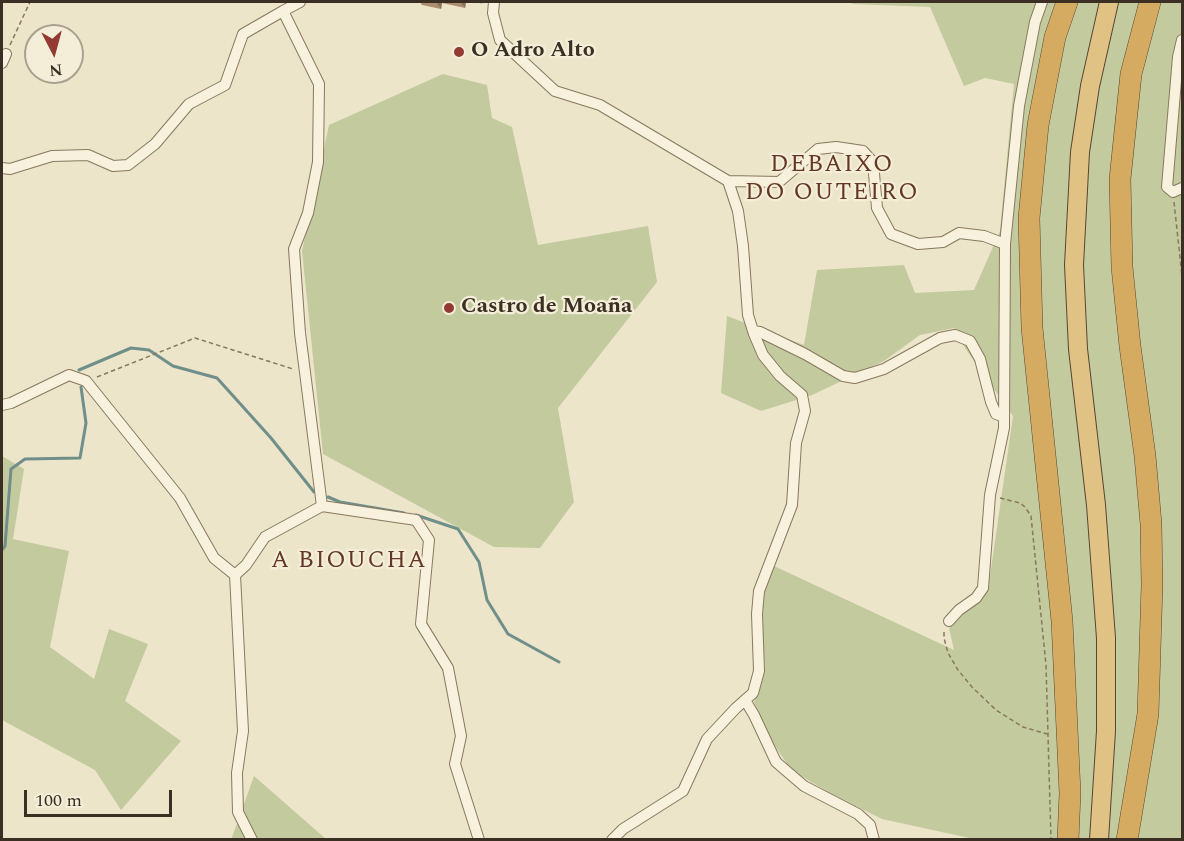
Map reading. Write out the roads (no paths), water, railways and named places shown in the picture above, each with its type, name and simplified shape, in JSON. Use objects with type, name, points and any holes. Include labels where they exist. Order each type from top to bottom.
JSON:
[{"type":"highway","points":[[1067,2],[1055,37],[1038,125],[1029,218],[1032,328],[1062,621],[1070,793],[1068,840]]},
{"type":"highway","points":[[1099,840],[1106,731],[1106,638],[1096,505],[1078,349],[1074,265],[1080,152],[1090,86],[1109,2]]},
{"type":"highway","points":[[1127,840],[1148,714],[1152,585],[1151,524],[1145,456],[1122,267],[1120,179],[1131,74],[1150,2]]},
{"type":"street","points":[[2,168],[10,169],[52,156],[88,155],[113,166],[128,165],[155,144],[189,104],[225,86],[243,34],[300,2]]},
{"type":"street","points":[[494,2],[493,13],[498,41],[555,91],[600,105],[728,181],[779,182],[818,149],[836,147],[863,151],[873,162],[877,208],[891,234],[918,244],[943,242],[960,233],[984,236],[1005,244]]},
{"type":"street","points":[[950,621],[959,610],[976,598],[983,588],[990,495],[1004,428],[1005,244],[1018,106],[1035,22],[1042,2]]},
{"type":"street","points":[[284,11],[319,84],[318,162],[308,213],[294,249],[305,373],[322,506]]},
{"type":"street","points":[[1178,190],[1167,187],[1178,57],[1182,40]]},
{"type":"street","points":[[612,840],[623,829],[683,791],[707,739],[753,693],[759,671],[757,614],[759,591],[792,506],[796,443],[805,411],[802,395],[780,376],[763,355],[753,331],[748,315],[738,211],[728,181]]},
{"type":"street","points":[[753,331],[760,332],[805,354],[843,376],[855,378],[884,369],[940,338],[955,335],[970,341],[980,359],[993,408],[996,414],[1004,417]]},
{"type":"street","points":[[2,405],[11,403],[69,375],[86,381],[180,498],[214,558],[235,575],[239,615],[243,731],[237,772],[238,812],[252,840]]},
{"type":"street","points":[[235,575],[246,565],[265,537],[322,506],[416,520],[429,540],[421,624],[448,668],[461,736],[456,764],[479,840]]},
{"type":"street","points":[[745,700],[776,762],[804,786],[858,814],[870,825],[874,840]]},
{"type":"waterway","points":[[79,370],[131,348],[149,350],[173,366],[217,378],[271,438],[314,492]]},
{"type":"waterway","points":[[2,550],[5,546],[11,469],[25,459],[80,458],[86,423],[81,387]]},
{"type":"waterway","points":[[328,497],[340,502],[404,513]]},
{"type":"waterway","points":[[416,515],[458,529],[479,562],[487,600],[508,634],[559,662]]},
{"type":"place","name":"O Adro Alto","points":[[459,52]]},
{"type":"place","name":"Castro de Moaña","points":[[449,308]]},
{"type":"district","name":"DEBAIXO DO OUTEIRO","points":[[832,180]]},
{"type":"district","name":"A BIOUCHA","points":[[349,562]]}]
